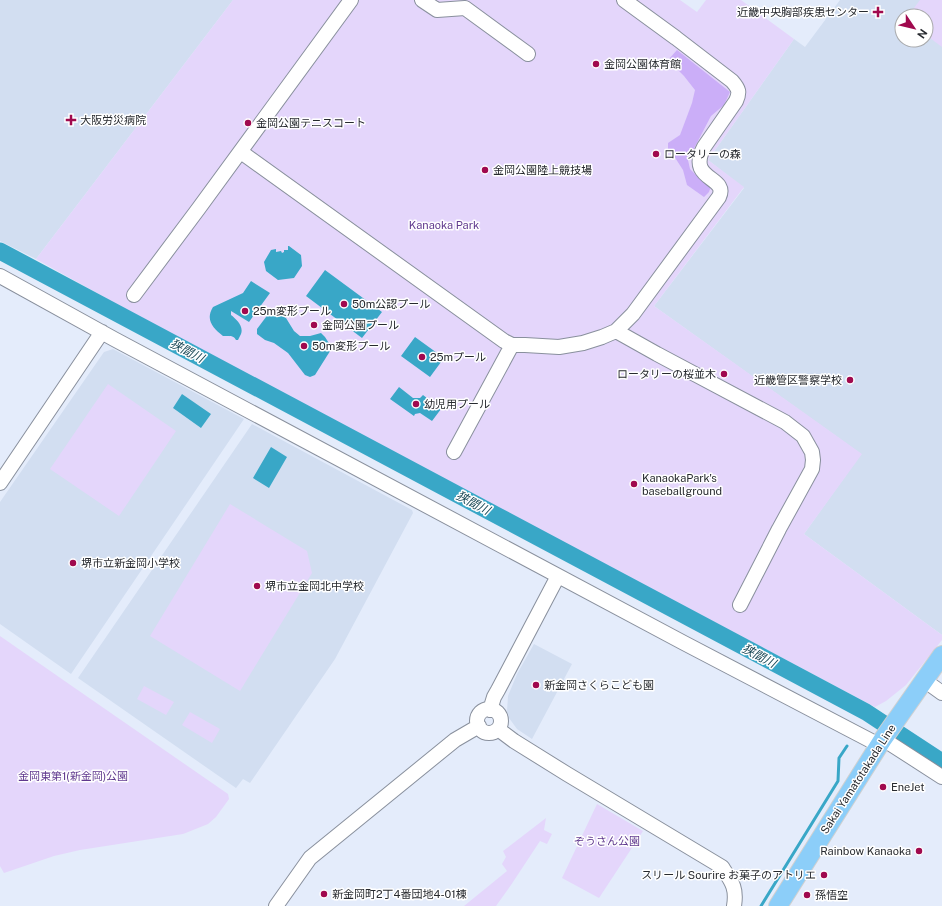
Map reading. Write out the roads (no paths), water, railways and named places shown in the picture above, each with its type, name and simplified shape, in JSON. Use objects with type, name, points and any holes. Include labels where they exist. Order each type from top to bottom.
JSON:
[{"type":"main road","name":"Sakai Yamatotakada Line","points":[[778,906],[886,735],[942,655]]},
{"type":"street","points":[[134,295],[241,152],[351,0]]},
{"type":"street","points":[[422,0],[437,10],[465,8],[528,54]]},
{"type":"street","points":[[241,152],[504,341],[512,345],[559,347],[583,343],[602,337],[616,331],[633,314],[722,192],[719,185],[705,174],[700,167],[699,160],[700,154],[704,147],[736,101],[738,95],[737,87],[732,81],[624,0]]},
{"type":"street","points":[[0,276],[684,643],[886,735],[942,777]]},
{"type":"street","points":[[616,331],[785,422],[803,436],[812,452],[812,469],[740,605]]},
{"type":"street","points":[[0,483],[102,332]]},
{"type":"street","points":[[454,452],[512,345]]},
{"type":"street","points":[[490,710],[494,697],[558,576]]},
{"type":"street","points":[[924,680],[942,693]]},
{"type":"street","points":[[486,710],[497,713],[501,719],[500,726],[495,732],[488,733],[479,726],[478,722],[480,715],[486,710]]},
{"type":"street","points":[[276,906],[310,858],[455,740],[479,726]]},
{"type":"street","points":[[498,729],[514,741],[567,774],[722,867],[735,889],[734,906]]},
{"type":"water","points":[[288,246],[301,255],[302,266],[294,278],[278,280],[266,271],[264,262],[271,250],[276,249],[276,252],[281,251],[282,253],[284,250],[288,250]]},
{"type":"water","name":"50m公認プール","points":[[325,270],[382,312],[362,338],[306,296]]},
{"type":"water","name":"25m変形プール","points":[[251,281],[270,293],[249,322],[231,311],[231,315],[239,323],[242,331],[238,340],[233,337],[223,336],[213,327],[211,323],[210,316],[213,307],[243,293]]},
{"type":"water","name":"50m変形プール","points":[[274,312],[286,318],[294,331],[300,336],[310,336],[321,333],[325,337],[332,348],[315,375],[310,377],[305,375],[288,353],[274,343],[265,340],[257,334],[257,329],[269,313]]},
{"type":"water","name":"25mプール","points":[[415,337],[444,358],[430,377],[401,356]]},
{"type":"water","name":"幼児用プール","points":[[399,387],[413,398],[420,398],[423,395],[441,409],[432,421],[420,413],[415,414],[414,416],[390,399]]},
{"type":"water","points":[[182,394],[211,414],[201,428],[173,408]]},
{"type":"water","points":[[271,447],[287,457],[269,488],[253,478]]},
{"type":"waterway","name":"狭間川","points":[[0,251],[866,712],[942,762]]},
{"type":"waterway","points":[[761,906],[838,781],[839,758],[847,746]]},
{"type":"place","name":"近畿中央胸部疾患センター","points":[[878,12]]},
{"type":"place","name":"金岡公園体育館","points":[[596,64]]},
{"type":"place","name":"大阪労災病院","points":[[71,120]]},
{"type":"place","name":"金岡公園テニスコート","points":[[248,123]]},
{"type":"place","name":"ロータリーの森","points":[[656,154]]},
{"type":"place","name":"金岡公園陸上競技場","points":[[485,170]]},
{"type":"place","name":"50m公認プール","points":[[344,304]]},
{"type":"place","name":"25m変形プール","points":[[245,311]]},
{"type":"place","name":"金岡公園プール","points":[[314,325]]},
{"type":"place","name":"50m変形プール","points":[[304,346]]},
{"type":"place","name":"25mプール","points":[[422,357]]},
{"type":"place","name":"ロータリーの桜並木","points":[[724,374]]},
{"type":"place","name":"近畿管区警察学校","points":[[850,380]]},
{"type":"place","name":"幼児用プール","points":[[416,404]]},
{"type":"place","name":"KanaokaPark's baseballground","points":[[634,484]]},
{"type":"place","name":"堺市立新金岡小学校","points":[[73,563]]},
{"type":"place","name":"堺市立金岡北中学校","points":[[257,586]]},
{"type":"place","name":"新金岡さくらこども園","points":[[536,685]]},
{"type":"place","name":"EneJet","points":[[883,787]]},
{"type":"place","name":"Rainbow Kanaoka","points":[[919,851]]},
{"type":"place","name":"スリール Sourire お菓子のアトリエ","points":[[824,875]]},
{"type":"place","name":"新金岡町2丁4番団地4-01棟","points":[[324,894]]},
{"type":"place","name":"孫悟空","points":[[807,895]]},
{"type":"park label","name":"Kanaoka Park","points":[[444,225]]},
{"type":"park label","name":"金岡東第1(新金岡)公園","points":[[73,776]]},
{"type":"park label","name":"ぞうさん公園","points":[[607,841]]}]
